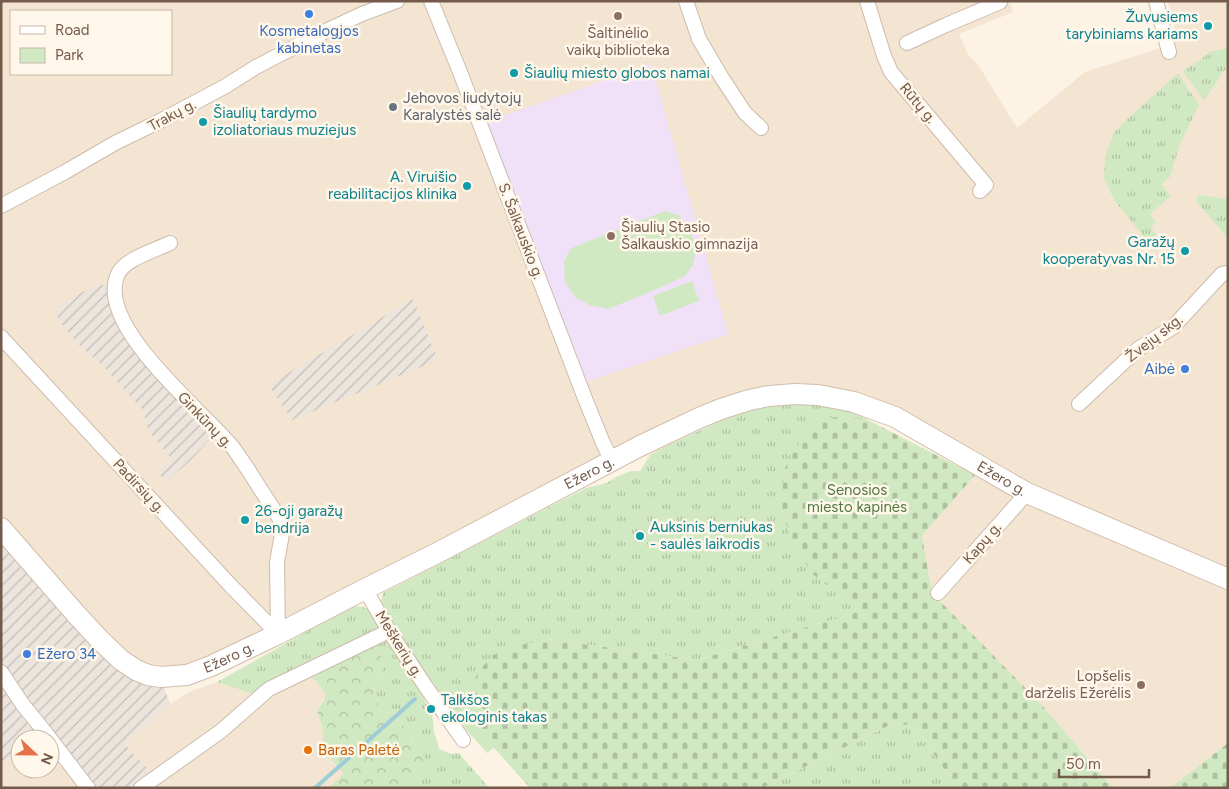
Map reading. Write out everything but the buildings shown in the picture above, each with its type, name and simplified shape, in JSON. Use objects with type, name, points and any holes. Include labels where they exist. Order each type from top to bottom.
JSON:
[{"type":"main road","name":"Ežero g.","points":[[1,528],[121,660],[148,675],[161,677],[187,674],[211,666],[278,634],[657,438],[721,409],[749,400],[795,394],[818,395],[854,402],[895,417],[1027,493],[1228,579]]},
{"type":"street","name":"Trakų g.","points":[[1,206],[115,143],[224,87],[277,56],[362,14],[397,1]]},
{"type":"street","name":"S. Šalkauskio g.","points":[[431,1],[584,396],[612,461]]},
{"type":"street","points":[[686,1],[699,38],[722,78],[746,113],[761,128]]},
{"type":"street","name":"Rūtų g.","points":[[867,1],[884,56],[891,72],[986,185],[980,191]]},
{"type":"street","points":[[1156,1],[1169,52]]},
{"type":"street","points":[[907,44],[1000,2]]},
{"type":"street","name":"Ginkūnų g.","points":[[170,244],[130,261],[121,267],[114,284],[117,306],[125,326],[134,340],[179,393],[234,449],[280,519],[282,534],[277,562],[278,634]]},
{"type":"street","name":"Žvejų skg.","points":[[1079,404],[1138,349],[1173,327],[1222,274],[1228,273]]},
{"type":"street","name":"Padirsių g.","points":[[1,337],[230,586],[278,634]]},
{"type":"street","name":"Kapų g.","points":[[938,594],[1027,493]]},
{"type":"street","name":"Meškerių g.","points":[[365,589],[389,631],[463,740]]},
{"type":"street","points":[[141,788],[222,731],[269,689],[389,631]]},
{"type":"street","points":[[1,672],[23,705],[88,788]]},
{"type":"shaded area","points":[[1,1],[1009,1],[1013,12],[959,34],[968,55],[977,63],[1017,128],[1085,72],[1160,48],[1172,39],[1174,25],[1169,1],[1228,1],[1228,579],[870,407],[749,400],[211,666],[148,675],[1,528]]},
{"type":"shaded area","name":"Šiaulių Stasio Šalkauskio gimnazija","points":[[651,64],[728,334],[580,384],[480,124]]},
{"type":"shaded area","points":[[114,284],[125,326],[217,431],[190,461],[166,482],[157,472],[172,459],[149,432],[142,409],[103,366],[81,347],[59,321],[54,309],[75,295],[99,285]]},
{"type":"shaded area","points":[[413,299],[438,360],[292,420],[268,385]]},
{"type":"shaded area","points":[[975,475],[1228,585],[1228,743],[1170,788],[1113,788],[1041,704],[932,593],[922,536]]},
{"type":"shaded area","points":[[1,528],[99,639],[161,677],[170,704],[125,744],[156,777],[141,788],[88,788],[60,752],[60,729],[10,729],[10,758],[1,765]]},
{"type":"shaded area","points":[[304,674],[316,681],[325,693],[324,700],[317,711],[324,730],[323,740],[345,775],[328,788],[141,788],[134,755],[125,744],[170,704],[189,692],[217,682],[255,695]]},
{"type":"shaded area","points":[[60,752],[88,788],[1,788],[1,765],[10,758],[10,779],[60,779]]},
{"type":"green space","points":[[1228,48],[1228,65],[1204,101],[1183,71],[1210,52]]},
{"type":"green space","points":[[1178,73],[1199,105],[1180,144],[1170,177],[1161,184],[1171,196],[1150,214],[1156,222],[1151,226],[1152,230],[1163,243],[1155,251],[1114,200],[1104,178],[1105,158],[1113,134]]},
{"type":"green space","points":[[1200,195],[1228,199],[1228,238],[1195,200]]},
{"type":"green space","points":[[665,211],[678,215],[686,223],[692,235],[696,252],[693,265],[685,276],[608,309],[589,305],[575,297],[565,282],[564,262],[569,251],[574,247]]},
{"type":"green space","points":[[692,281],[699,301],[660,316],[653,296]]},
{"type":"green space","points":[[804,403],[850,411],[866,419],[825,418],[811,573],[862,611],[697,660],[547,639],[480,731],[494,748],[487,753],[437,697],[403,643],[381,601],[383,593],[586,488],[607,483],[631,471],[640,471],[650,455],[727,418],[769,405]]},
{"type":"green space","name":"Senosios miesto kapinės","points":[[825,417],[866,419],[975,475],[922,536],[932,593],[1041,704],[1113,788],[957,788],[923,738],[908,725],[894,723],[762,788],[530,788],[480,731],[469,697],[478,672],[493,655],[516,646],[547,639],[697,660],[861,611],[811,573],[790,535],[781,508],[784,470],[800,441]]},
{"type":"green space","points":[[355,606],[372,611],[387,639],[423,696],[432,714],[439,749],[451,754],[459,753],[489,788],[399,788],[417,746],[401,722],[381,710],[374,693],[377,677],[384,667],[372,647],[255,695],[217,682]]},
{"type":"green space","points":[[372,647],[381,656],[384,667],[377,677],[374,693],[381,710],[401,722],[426,760],[399,788],[328,788],[344,774],[320,746],[323,733],[317,711],[324,700],[325,693],[316,681],[304,674]]},
{"type":"green space","points":[[894,723],[908,725],[923,738],[957,788],[762,788]]},
{"type":"green space","points":[[1228,743],[1228,788],[1170,788]]},
{"type":"waterway","points":[[315,788],[415,699]]},
{"type":"place","name":"Kosmetalogjos kabinetas","points":[[309,14]]},
{"type":"place","name":"Šaltinėlio vaikų biblioteka","points":[[618,16]]},
{"type":"place","name":"Žuvusiems tarybiniams kariams","points":[[1208,26]]},
{"type":"place","name":"Šiaulių miesto globos namai","points":[[514,73]]},
{"type":"place","name":"Jehovos liudytojų Karalystės salė","points":[[393,107]]},
{"type":"place","name":"Šiaulių tardymo izoliatoriaus muziejus","points":[[203,122]]},
{"type":"place","name":"A. Viruišio reabilitacijos klinika","points":[[467,186]]},
{"type":"place","name":"Šiaulių Stasio Šalkauskio gimnazija","points":[[611,236]]},
{"type":"place","name":"Garažų kooperatyvas Nr. 15","points":[[1185,251]]},
{"type":"place","name":"Aibė","points":[[1185,369]]},
{"type":"place","name":"26-oji garažų bendrija","points":[[245,520]]},
{"type":"place","name":"Auksinis berniukas - saulės laikrodis","points":[[640,536]]},
{"type":"place","name":"Ežero 34","points":[[27,654]]},
{"type":"place","name":"Lopšelis darželis Ežerėlis","points":[[1141,685]]},
{"type":"place","name":"Talkšos ekologinis takas","points":[[431,709]]},
{"type":"place","name":"Baras Paletė","points":[[308,750]]}]
